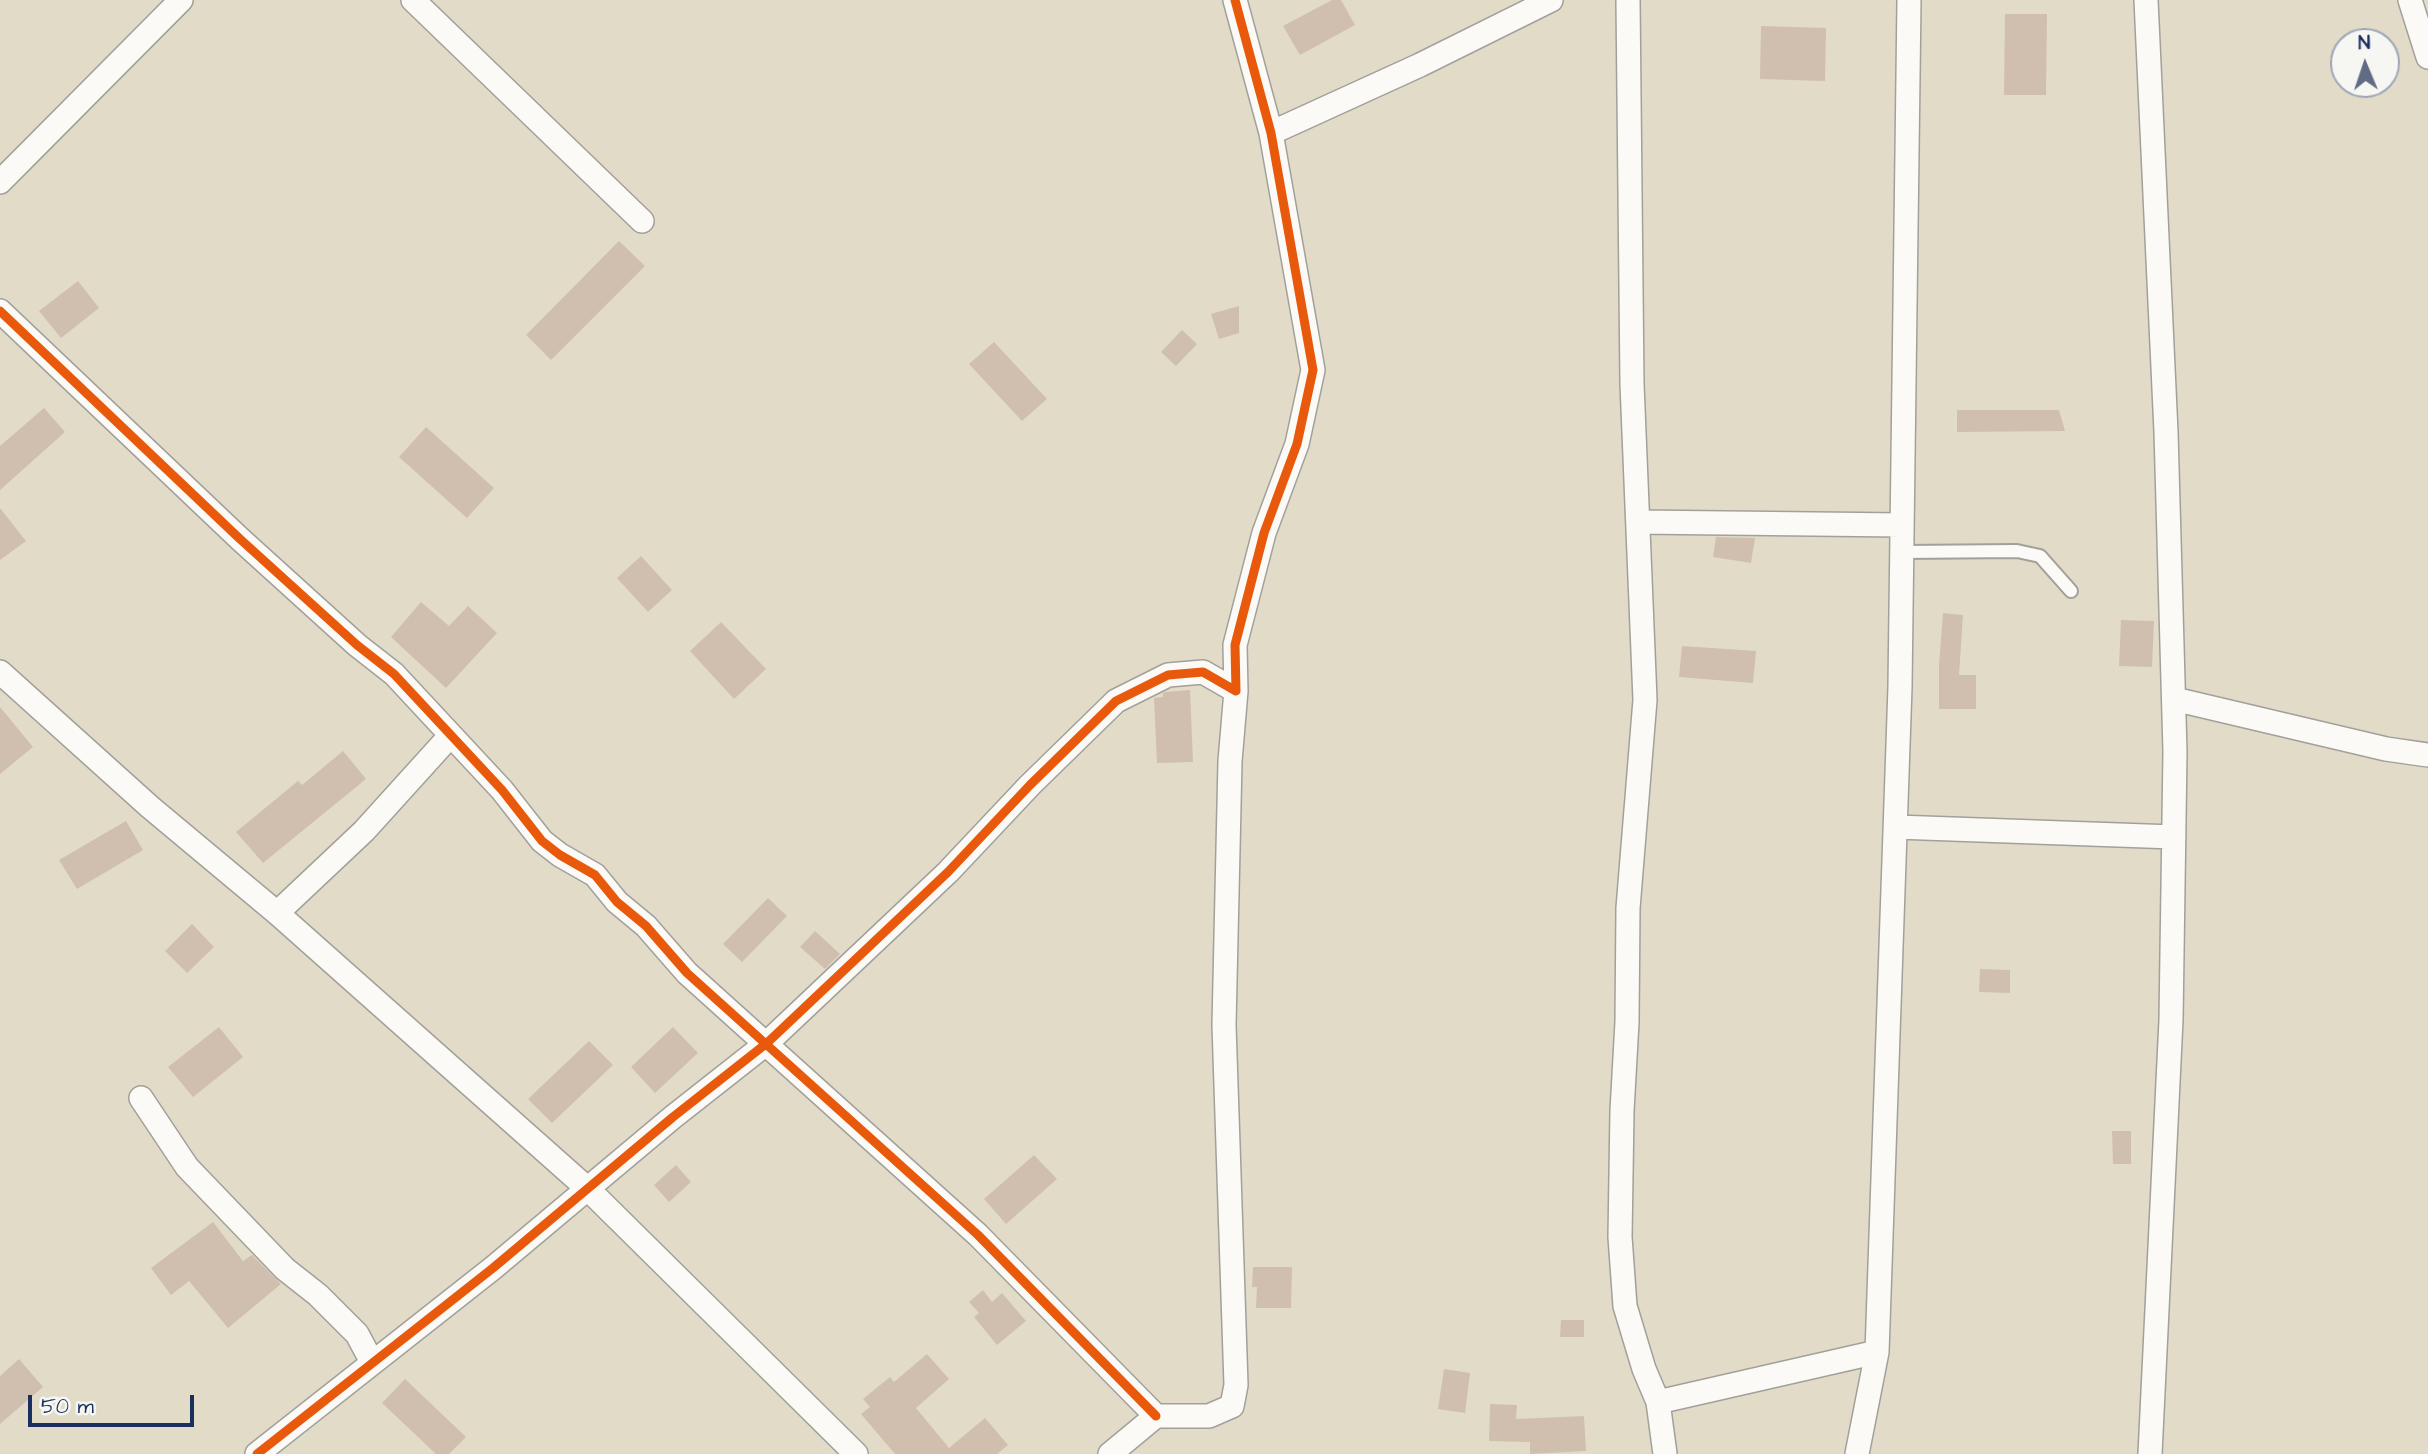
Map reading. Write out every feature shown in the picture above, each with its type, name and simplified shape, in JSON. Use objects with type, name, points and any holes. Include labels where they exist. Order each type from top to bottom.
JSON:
[{"type":"street","points":[[0,182],[181,0]]},
{"type":"street","points":[[413,0],[642,221]]},
{"type":"street","points":[[1110,1454],[1156,1416],[1209,1416],[1232,1406],[1236,1385],[1224,1026],[1230,761],[1236,691],[1235,645],[1264,533],[1297,444],[1313,370],[1271,133],[1235,0]]},
{"type":"street","points":[[1271,133],[1420,65],[1551,0]]},
{"type":"street","points":[[1628,0],[1632,384],[1644,700],[1628,908],[1620,1237],[1625,1306],[1644,1369],[1658,1402],[1665,1454]]},
{"type":"street","points":[[1857,1454],[1877,1352],[1896,827],[1909,0]]},
{"type":"street","points":[[2146,0],[2166,432],[2174,699],[2171,1020],[2150,1454]]},
{"type":"street","points":[[2410,0],[2428,57]]},
{"type":"street","points":[[0,311],[240,539],[356,645],[394,674],[502,790],[542,841],[595,876],[617,902],[646,926],[687,973],[978,1235],[1156,1416]]},
{"type":"street","points":[[1638,522],[1902,525]]},
{"type":"street","points":[[0,671],[150,807],[277,913],[589,1190],[856,1454]]},
{"type":"street","points":[[257,1454],[589,1190],[673,1117],[767,1043],[948,872],[1049,766],[1116,701],[1168,675],[1203,672],[1236,691]]},
{"type":"street","points":[[2174,699],[2386,749],[2428,755]]},
{"type":"street","points":[[277,913],[364,831],[450,736]]},
{"type":"street","points":[[1896,827],[2174,836]]},
{"type":"street","points":[[141,1098],[187,1167],[285,1269],[318,1295],[357,1334],[372,1362]]},
{"type":"street","points":[[1658,1402],[1877,1352]]},
{"type":"lane","points":[[1902,552],[2005,550],[2028,553],[2040,556],[2071,592]]},
{"type":"building","points":[[1332,0],[1341,0],[1355,25],[1300,55],[1283,26]]},
{"type":"building","points":[[2005,14],[2047,14],[2046,95],[2004,95]]},
{"type":"building","points":[[1761,26],[1826,28],[1825,81],[1760,79]]},
{"type":"building","points":[[619,241],[645,266],[551,360],[526,335]]},
{"type":"building","points":[[78,281],[99,308],[61,338],[39,311]]},
{"type":"building","points":[[1239,306],[1239,333],[1219,339],[1211,314]]},
{"type":"building","points":[[1182,330],[1197,344],[1176,366],[1161,352]]},
{"type":"building","points":[[994,342],[1047,399],[1022,421],[969,364]]},
{"type":"building","points":[[44,408],[65,432],[0,490],[0,446]]},
{"type":"building","points":[[1957,410],[2059,410],[2065,431],[1957,432]]},
{"type":"building","points":[[426,427],[494,488],[467,518],[399,457]]},
{"type":"building","points":[[0,508],[26,541],[0,560]]},
{"type":"building","points":[[1716,537],[1755,538],[1751,563],[1713,557]]},
{"type":"building","points":[[641,556],[672,590],[648,612],[617,578]]},
{"type":"building","points":[[421,602],[449,626],[468,606],[497,633],[446,688],[391,637]]},
{"type":"building","points":[[1943,613],[1963,615],[1959,675],[1976,675],[1976,709],[1939,709]]},
{"type":"building","points":[[2121,620],[2154,621],[2152,667],[2119,666]]},
{"type":"building","points":[[721,622],[766,669],[734,699],[690,651]]},
{"type":"building","points":[[1682,646],[1756,651],[1753,683],[1679,677]]},
{"type":"building","points":[[1190,690],[1193,762],[1157,763],[1154,698],[1163,697],[1166,692]]},
{"type":"building","points":[[0,707],[33,747],[0,774]]},
{"type":"building","points":[[343,751],[366,779],[263,863],[236,832],[298,781],[302,785]]},
{"type":"building","points":[[126,821],[143,850],[77,889],[59,860]]},
{"type":"building","points":[[768,898],[787,916],[742,962],[723,944]]},
{"type":"building","points":[[192,924],[214,947],[187,973],[165,951]]},
{"type":"building","points":[[815,931],[840,954],[825,969],[800,947]]},
{"type":"building","points":[[1980,969],[2010,970],[2010,993],[1979,992]]},
{"type":"building","points":[[219,1027],[243,1057],[193,1097],[168,1067]]},
{"type":"building","points":[[673,1027],[698,1053],[655,1093],[631,1067]]},
{"type":"building","points":[[589,1041],[613,1065],[552,1123],[528,1099]]},
{"type":"building","points":[[2112,1131],[2131,1131],[2131,1164],[2113,1164]]},
{"type":"building","points":[[1034,1155],[1057,1179],[1006,1224],[984,1199]]},
{"type":"building","points":[[676,1165],[691,1182],[669,1202],[654,1185]]},
{"type":"building","points":[[213,1222],[243,1261],[252,1255],[281,1284],[228,1328],[189,1281],[171,1295],[151,1268]]},
{"type":"building","points":[[1253,1267],[1292,1267],[1291,1308],[1256,1308],[1257,1287],[1252,1287]]},
{"type":"building","points":[[983,1290],[992,1302],[1002,1293],[1026,1321],[997,1345],[974,1317],[979,1313],[969,1302]]},
{"type":"building","points":[[1561,1320],[1584,1320],[1584,1337],[1560,1337]]},
{"type":"building","points":[[927,1354],[949,1379],[916,1408],[949,1448],[985,1418],[1008,1445],[997,1454],[895,1454],[861,1414],[870,1407],[863,1399],[890,1377],[894,1382]]},
{"type":"building","points":[[19,1359],[43,1387],[0,1424],[0,1376]]},
{"type":"building","points":[[1444,1369],[1470,1373],[1465,1413],[1438,1409]]},
{"type":"building","points":[[405,1379],[466,1437],[449,1454],[436,1454],[382,1403]]},
{"type":"building","points":[[1490,1404],[1517,1405],[1516,1419],[1584,1416],[1586,1451],[1530,1454],[1530,1442],[1489,1441]]},
{"type":"cycle path","points":[[257,1454],[493,1268],[673,1117],[767,1043],[948,872],[1030,785],[1116,701],[1168,675],[1203,672],[1236,691],[1235,645],[1264,533],[1297,444],[1313,370],[1271,133],[1235,0]]},
{"type":"cycle path","points":[[0,311],[240,539],[357,645],[394,674],[502,790],[542,841],[595,875],[617,902],[646,926],[687,973],[978,1235],[1156,1416]]}]
